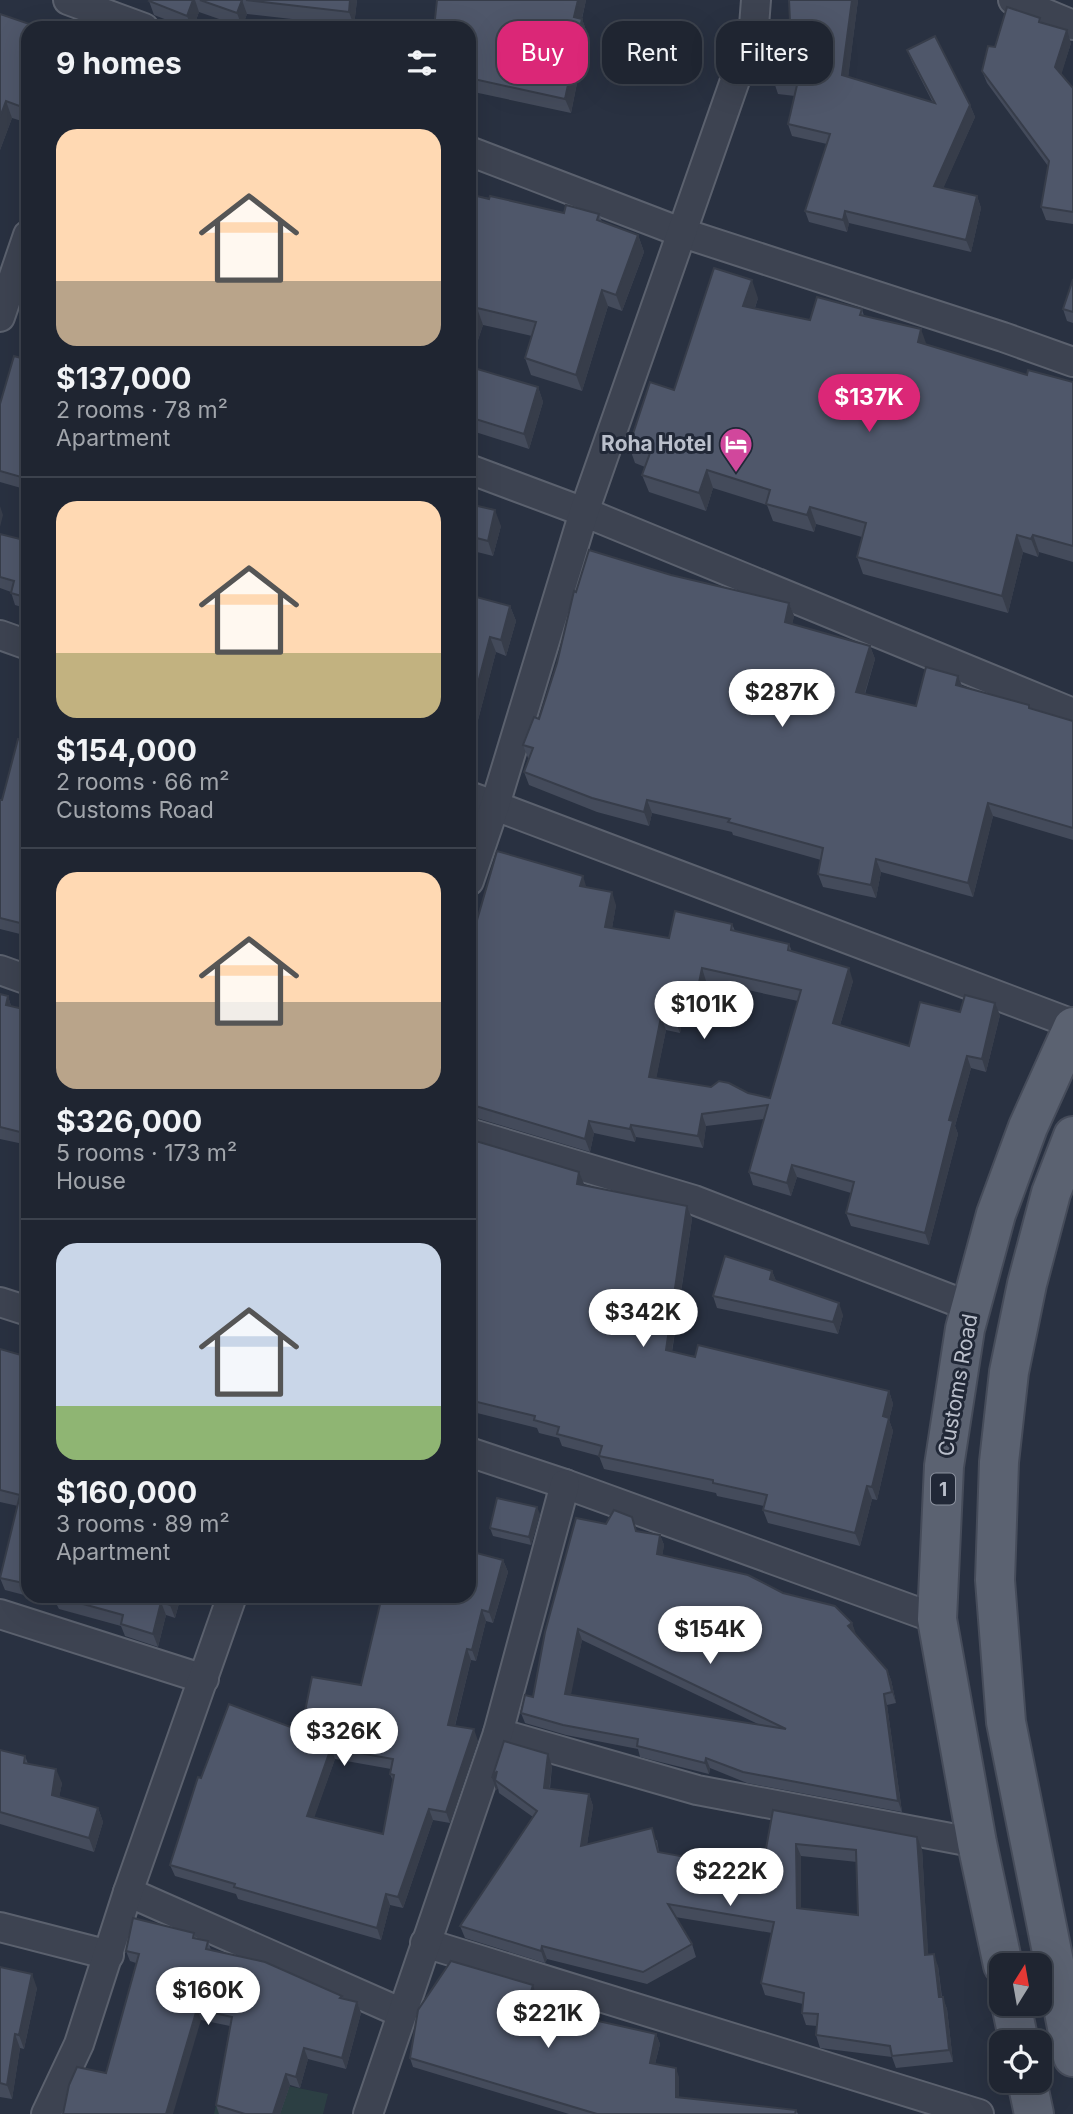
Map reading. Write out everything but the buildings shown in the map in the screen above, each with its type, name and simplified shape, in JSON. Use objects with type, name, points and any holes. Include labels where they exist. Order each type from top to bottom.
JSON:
[{"type":"main road","name":"Customs Road","points":[[1000,1953],[977,1843],[937,1619],[944,1466],[965,1329],[996,1213],[1028,1127],[1073,1025]]},
{"type":"main road","points":[[1073,1136],[1051,1193],[1027,1284],[1009,1372],[999,1462],[995,1580],[1006,1722],[1073,2057]]},
{"type":"main road","points":[[1030,2093],[1034,2114]]},
{"type":"street","points":[[68,0],[125,21]]},
{"type":"street","points":[[476,837],[482,800],[754,26],[756,0]]},
{"type":"street","points":[[1013,0],[1073,24]]},
{"type":"street","points":[[476,154],[683,233],[1073,362]]},
{"type":"street","points":[[9,305],[21,261]]},
{"type":"street","points":[[476,472],[584,512],[1073,713]]},
{"type":"street","points":[[0,635],[21,642]]},
{"type":"street","points":[[482,800],[1073,1025]]},
{"type":"street","points":[[0,970],[21,978]]},
{"type":"street","points":[[476,1135],[694,1200],[971,1307]]},
{"type":"street","points":[[0,1302],[21,1309]]},
{"type":"street","points":[[476,1454],[937,1619]]},
{"type":"street","points":[[368,2114],[498,1733],[565,1484]]},
{"type":"street","points":[[46,2114],[79,2044],[128,1892],[230,1603]]},
{"type":"street","points":[[0,1614],[204,1679]]},
{"type":"street","points":[[498,1733],[697,1790],[977,1843]]},
{"type":"street","points":[[128,1892],[402,2013]]},
{"type":"street","points":[[0,1927],[109,1955]]},
{"type":"street","points":[[425,1943],[979,2114]]},
{"type":"green space","points":[[223,2073],[328,2094],[323,2114],[214,2114]]},
{"type":"place","name":"Roha Hotel","points":[[736,474]]}]
